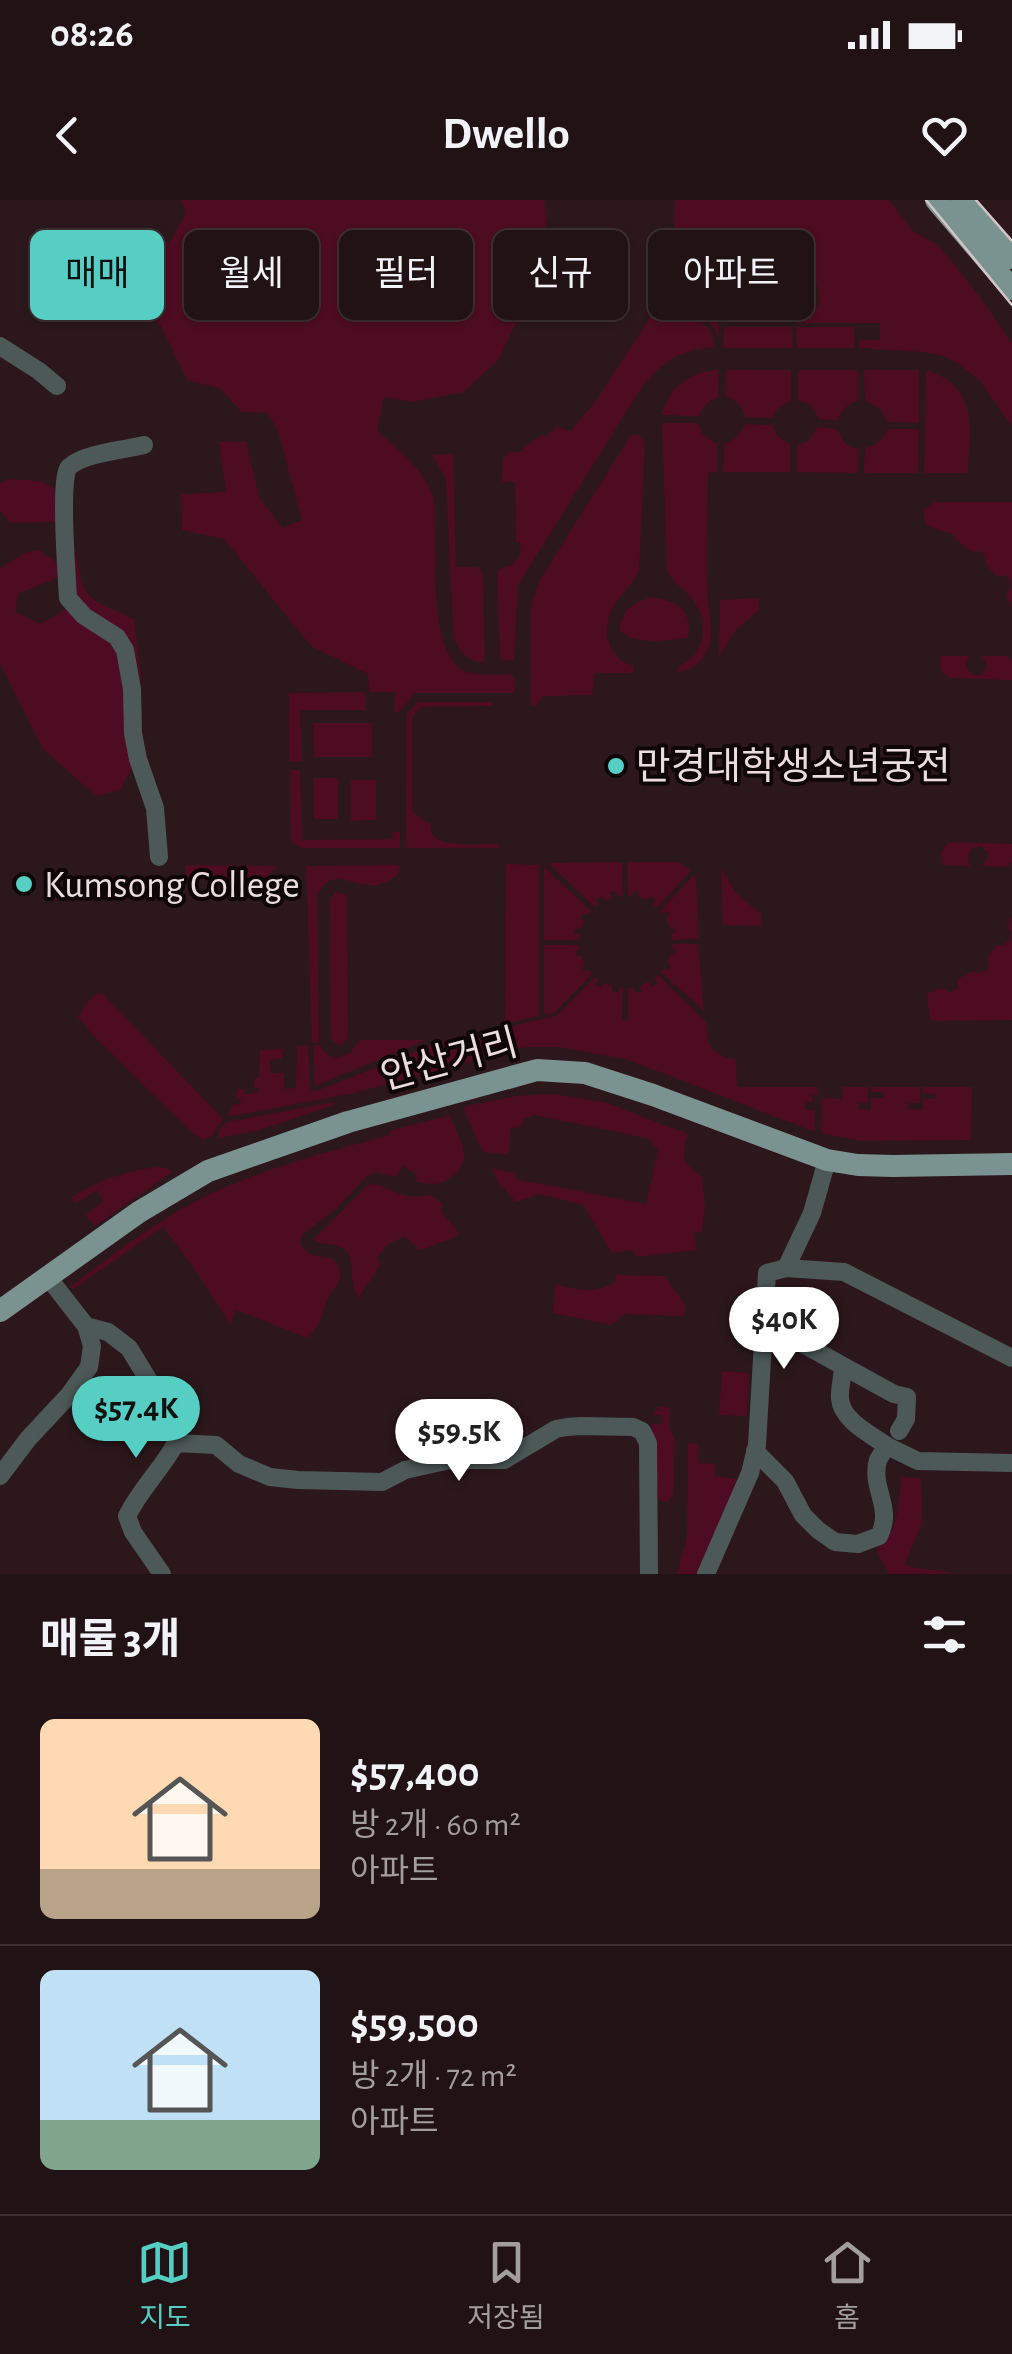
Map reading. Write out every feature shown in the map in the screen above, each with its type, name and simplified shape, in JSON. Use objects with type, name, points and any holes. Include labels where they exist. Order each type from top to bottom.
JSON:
[{"type":"main road","points":[[936,200],[1012,289]]},
{"type":"main road","points":[[962,200],[1012,258]]},
{"type":"main road","name":"안산거리","points":[[0,1311],[139,1212],[208,1171],[348,1122],[537,1070],[585,1073],[827,1160],[893,1166],[1012,1164]]},
{"type":"street","points":[[0,346],[57,386]]},
{"type":"street","points":[[144,445],[88,457],[70,466],[64,474],[64,504],[68,598],[84,616],[116,637],[125,650],[138,758],[154,808],[159,857]]},
{"type":"street","points":[[786,1268],[812,1212],[827,1160]]},
{"type":"street","points":[[706,1574],[750,1474],[755,1451],[767,1273],[786,1268],[844,1272],[1012,1358]]},
{"type":"street","points":[[0,1476],[89,1368],[92,1346],[86,1326],[48,1276]]},
{"type":"street","points":[[755,1451],[785,1481],[803,1515],[835,1542],[858,1544],[879,1536],[886,1523],[878,1488],[878,1460],[906,1419],[907,1397],[894,1394],[765,1324]]},
{"type":"street","points":[[86,1326],[108,1332],[129,1348],[171,1417],[176,1443],[127,1516],[133,1532],[162,1574]]},
{"type":"street","points":[[843,1366],[840,1399],[844,1411],[854,1422],[893,1438],[918,1461],[1012,1462]]},
{"type":"street","points":[[176,1443],[216,1445],[239,1464],[270,1477],[382,1482],[405,1470],[450,1460],[504,1460],[556,1429],[632,1427],[642,1431],[648,1443],[649,1574]]},
{"type":"shaded area","points":[[180,200],[544,200],[545,230],[493,230],[493,320],[518,320],[498,360],[464,392],[412,402],[384,397],[377,430],[415,466],[432,494],[437,607],[445,646],[464,671],[510,674],[515,679],[514,693],[415,693],[399,712],[394,712],[396,692],[369,692],[368,674],[311,646],[224,539],[182,530],[181,494],[226,492],[219,441],[246,442],[260,499],[283,528],[302,520],[278,431],[268,413],[241,412],[221,389],[187,380],[154,320],[164,320],[164,245],[187,212]]},
{"type":"shaded area","points":[[675,200],[889,200],[914,232],[938,245],[1012,343],[1012,426],[979,380],[957,363],[926,352],[859,348],[859,340],[880,340],[880,323],[796,323],[814,320],[819,300],[814,281],[814,230],[674,230]]},
{"type":"shaded area","points":[[648,320],[700,320],[711,334],[714,347],[690,351],[671,360],[640,390],[518,585],[514,660],[503,661],[497,572],[512,565],[520,555],[521,543],[516,542],[515,482],[502,482],[503,459],[541,435],[546,437],[556,427],[571,431],[597,399]]},
{"type":"shaded area","points":[[708,320],[792,322],[719,322],[718,338]]},
{"type":"shaded area","points":[[724,327],[792,327],[793,348],[723,348]]},
{"type":"shaded area","points":[[796,327],[854,327],[854,348],[797,348]]},
{"type":"shaded area","points":[[719,370],[718,397],[706,404],[699,416],[661,415],[669,396],[682,382]]},
{"type":"shaded area","points":[[726,370],[791,370],[791,401],[773,418],[745,417],[738,404],[725,397]]},
{"type":"shaded area","points":[[798,370],[858,370],[859,400],[846,407],[838,420],[818,419],[811,406],[798,401]]},
{"type":"shaded area","points":[[864,370],[919,370],[919,423],[887,422],[879,408],[865,401]]},
{"type":"shaded area","points":[[926,370],[944,378],[964,398],[970,426],[968,473],[924,473]]},
{"type":"shaded area","points":[[662,423],[698,423],[704,436],[717,443],[717,472],[708,473],[711,638],[698,664],[677,672],[699,648],[703,631],[695,603],[667,571]]},
{"type":"shaded area","points":[[745,424],[772,425],[790,444],[790,472],[723,472],[724,444],[737,437]]},
{"type":"shaded area","points":[[818,427],[838,429],[845,443],[859,449],[858,473],[797,472],[797,445],[807,442]]},
{"type":"shaded area","points":[[888,429],[919,429],[918,473],[864,473],[865,448],[879,442]]},
{"type":"shaded area","points":[[633,435],[639,435],[645,443],[639,570],[610,613],[607,632],[611,649],[633,666],[633,673],[595,673],[592,695],[543,696],[535,706],[531,705],[531,605],[539,581]]},
{"type":"shaded area","points":[[453,454],[456,567],[477,567],[483,573],[483,663],[462,652],[453,631],[446,479],[432,455]]},
{"type":"shaded area","points":[[10,479],[40,481],[53,487],[57,522],[10,523],[0,510],[0,483]]},
{"type":"shaded area","points":[[934,502],[1012,502],[1012,607],[1006,594],[1011,588],[1010,580],[1004,575],[996,576],[986,564],[984,554],[972,552],[952,533],[926,525],[923,511]]},
{"type":"shaded area","points":[[39,550],[56,562],[58,578],[19,593],[15,611],[40,624],[71,604],[72,550],[89,595],[134,620],[141,677],[131,769],[120,790],[96,796],[43,749],[0,663],[0,568],[25,553]]},
{"type":"shaded area","points":[[651,597],[681,608],[688,620],[688,638],[642,640],[619,630],[629,608]]},
{"type":"shaded area","points":[[759,598],[759,610],[734,632],[719,657],[720,600]]},
{"type":"shaded area","points":[[941,656],[970,656],[966,662],[969,672],[978,676],[987,664],[981,656],[1007,656],[1012,662],[1012,680],[950,678],[941,669]]},
{"type":"shaded area","points":[[365,692],[366,710],[300,710],[302,761],[289,762],[289,693]]},
{"type":"shaded area","points":[[418,702],[493,702],[494,706],[421,707],[412,717],[412,811],[430,822],[433,835],[441,841],[499,844],[498,848],[406,848],[407,713]]},
{"type":"shaded area","points":[[313,723],[372,723],[372,757],[314,757]]},
{"type":"shaded area","points":[[290,770],[300,770],[302,840],[392,839],[393,832],[400,832],[400,848],[302,848],[293,843]]},
{"type":"shaded area","points":[[314,778],[338,778],[338,819],[314,819]]},
{"type":"shaded area","points":[[351,780],[376,780],[376,820],[351,821]]},
{"type":"shaded area","points":[[952,842],[1012,844],[1012,862],[1008,867],[982,866],[988,852],[980,846],[970,851],[971,866],[943,865],[941,853]]},
{"type":"shaded area","points":[[622,862],[623,896],[610,892],[611,898],[605,901],[602,896],[596,899],[595,907],[548,863]]},
{"type":"shaded area","points":[[627,862],[679,862],[691,870],[657,908],[650,896],[647,900],[634,891],[632,896],[628,895]]},
{"type":"shaded area","points":[[506,864],[539,865],[539,1016],[501,1025],[505,1018]]},
{"type":"shaded area","points":[[185,865],[277,866],[267,877],[186,878]]},
{"type":"shaded area","points":[[400,865],[398,875],[382,884],[337,879],[323,886],[317,895],[319,1042],[312,1043],[306,866]]},
{"type":"shaded area","points":[[544,867],[591,911],[580,918],[584,921],[581,929],[576,928],[574,933],[580,935],[579,940],[544,940]]},
{"type":"shaded area","points":[[721,868],[736,893],[761,914],[761,926],[723,925]]},
{"type":"shaded area","points":[[694,875],[699,938],[672,940],[671,934],[676,932],[666,918],[670,915],[660,911]]},
{"type":"shaded area","points":[[335,892],[347,897],[348,1037],[342,1045],[331,1037],[330,901]]},
{"type":"shaded area","points":[[1012,915],[1012,1020],[930,1020],[927,994],[941,988],[951,992],[958,988],[958,979],[973,971],[986,971],[987,958],[997,945],[1010,940],[1007,927]]},
{"type":"shaded area","points":[[672,944],[698,944],[704,1011],[661,972],[671,966],[667,963],[676,950]]},
{"type":"shaded area","points":[[544,945],[579,945],[580,950],[575,951],[585,964],[581,968],[592,974],[554,1013],[544,1015]]},
{"type":"shaded area","points":[[658,975],[706,1022],[712,1049],[736,1060],[737,1087],[818,1087],[818,1095],[812,1095],[812,1102],[805,1103],[805,1110],[815,1110],[815,1132],[629,1060],[560,1047],[526,1047],[354,1093],[227,1117],[233,1105],[240,1104],[237,1089],[243,1089],[245,1094],[259,1092],[259,1088],[254,1088],[255,1078],[259,1077],[260,1050],[284,1049],[281,1059],[270,1060],[271,1073],[284,1073],[284,1089],[296,1088],[297,1046],[308,1045],[310,1089],[314,1092],[440,1042],[489,1035],[556,1016],[595,977],[595,984],[601,987],[604,983],[618,993],[623,988],[622,1020],[628,1021],[628,988],[641,992],[640,986],[658,983],[654,978]]},
{"type":"shaded area","points":[[97,993],[102,993],[223,1119],[212,1136],[203,1140],[190,1131],[78,1017]]},
{"type":"shaded area","points":[[360,1040],[426,1040],[315,1086],[313,1045],[337,1058],[351,1052]]},
{"type":"shaded area","points":[[843,1087],[868,1087],[868,1103],[859,1103],[859,1109],[871,1110],[871,1098],[884,1098],[883,1092],[872,1092],[871,1087],[920,1087],[920,1103],[908,1103],[908,1109],[923,1110],[923,1099],[935,1099],[935,1094],[923,1093],[923,1087],[972,1087],[971,1140],[861,1141],[821,1133],[822,1098],[842,1099]]},
{"type":"shaded area","points":[[553,1094],[604,1102],[688,1134],[685,1159],[702,1177],[705,1207],[702,1233],[693,1231],[697,1250],[645,1256],[636,1256],[633,1250],[612,1253],[583,1205],[540,1194],[516,1202],[492,1168],[516,1174],[516,1179],[646,1204],[658,1150],[647,1138],[534,1115],[524,1119],[521,1127],[511,1128],[508,1155],[485,1152],[463,1107],[516,1096]]},
{"type":"shaded area","points":[[334,1102],[260,1130],[219,1138],[219,1130],[228,1122]]},
{"type":"shaded area","points":[[450,1115],[464,1153],[455,1174],[433,1184],[416,1182],[417,1174],[403,1166],[395,1177],[376,1172],[302,1235],[300,1244],[309,1254],[334,1259],[341,1275],[320,1322],[308,1338],[236,1310],[230,1324],[163,1227],[73,1289],[70,1287],[154,1226],[228,1186],[296,1161],[390,1135],[389,1131]]},
{"type":"shaded area","points":[[154,1167],[172,1172],[95,1226],[85,1215],[104,1201],[97,1190],[76,1203],[71,1198],[111,1178]]},
{"type":"shaded area","points":[[369,1184],[407,1196],[431,1195],[443,1204],[441,1211],[459,1233],[420,1250],[404,1236],[386,1246],[377,1258],[381,1264],[358,1299],[347,1251],[313,1240]]},
{"type":"shaded area","points":[[616,1275],[664,1276],[685,1304],[684,1316],[624,1314],[612,1325],[553,1313],[556,1284],[593,1290],[615,1282]]},
{"type":"shaded area","points":[[722,1371],[749,1373],[746,1416],[719,1415]]},
{"type":"shaded area","points":[[659,1406],[670,1408],[669,1426],[675,1441],[673,1495],[667,1502],[652,1498],[651,1491],[652,1424],[663,1420],[661,1415],[653,1415]]},
{"type":"shaded area","points":[[688,1443],[698,1444],[699,1463],[715,1464],[715,1476],[736,1479],[731,1505],[698,1574],[677,1574],[687,1537]]},
{"type":"shaded area","points":[[901,1477],[921,1478],[922,1523],[905,1564],[956,1574],[889,1574],[876,1550],[894,1526]]},
{"type":"tram line","points":[[926,200],[1012,305]]},
{"type":"tram line","points":[[976,200],[1012,241]]},
{"type":"place","name":"만경대학생소년궁전","points":[[616,766]]},
{"type":"place","name":"Kumsong College","points":[[24,884]]}]
